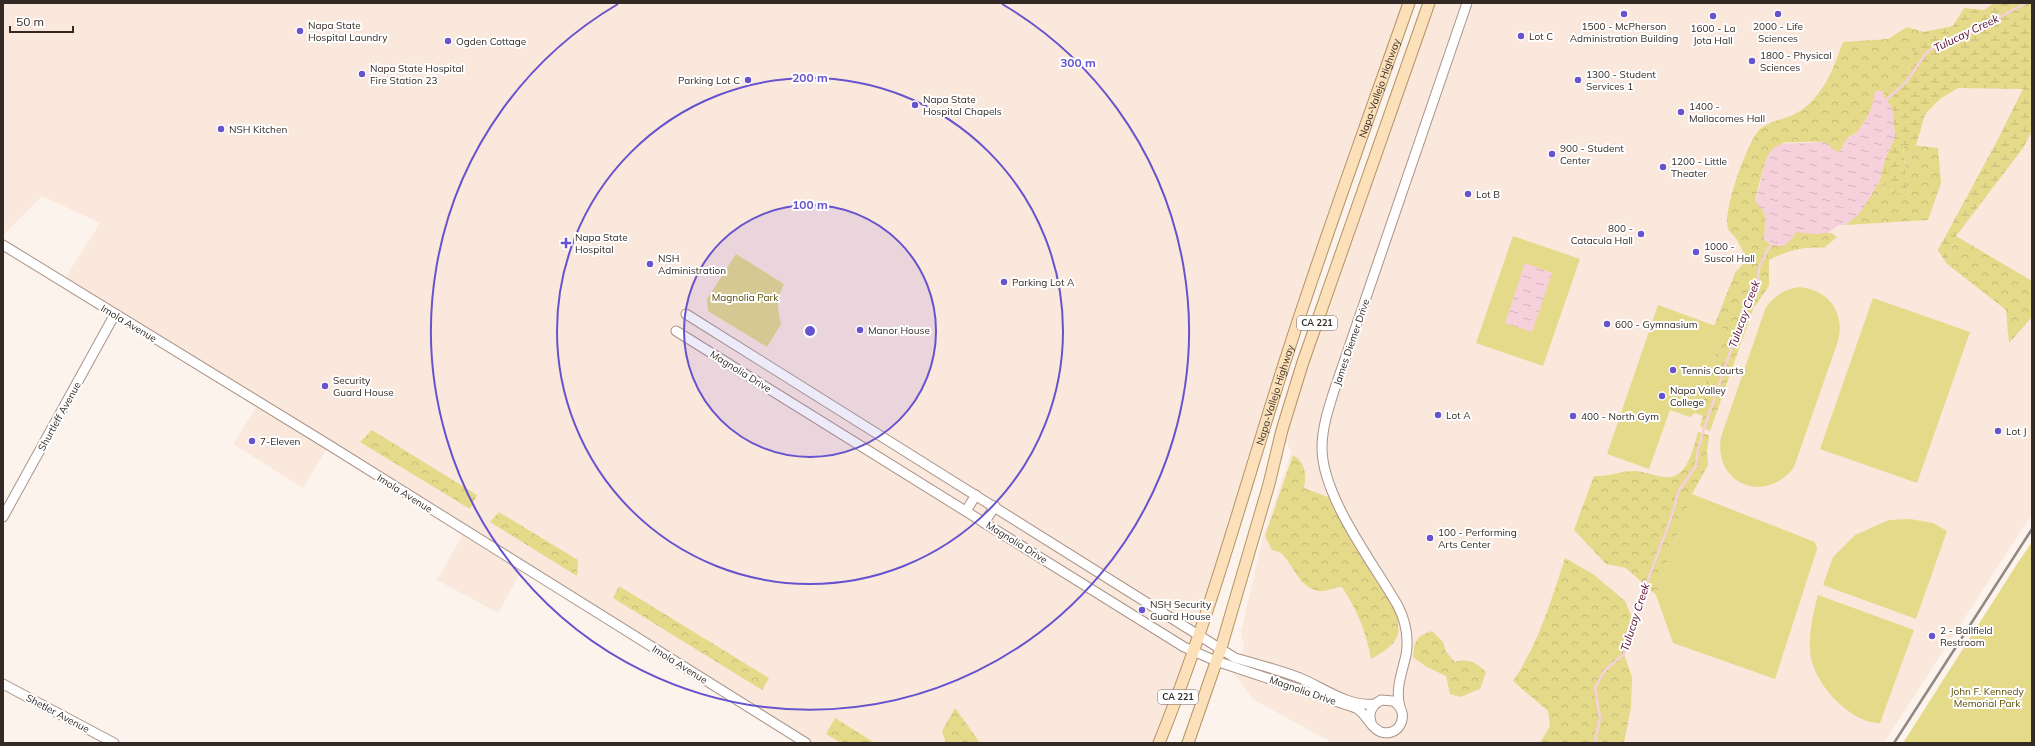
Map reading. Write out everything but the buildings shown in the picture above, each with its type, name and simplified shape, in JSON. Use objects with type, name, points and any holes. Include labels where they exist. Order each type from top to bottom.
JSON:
[{"type":"main road","name":"Napa-Vallejo Highway","points":[[1159,743],[1180,691],[1218,581],[1294,334],[1409,3]]},
{"type":"main road","name":"Napa-Vallejo Highway","points":[[1188,743],[1220,648],[1269,484],[1282,430],[1303,362],[1429,3]]},
{"type":"street","name":"James Diemer Drive","points":[[1400,707],[1398,690],[1406,650],[1406,630],[1404,620],[1395,601],[1332,491],[1323,461],[1323,429],[1334,391],[1467,3]]},
{"type":"street","name":"Imola Avenue","points":[[3,245],[329,445],[806,743]]},
{"type":"street","name":"Shurtleff Avenue","points":[[3,517],[115,314]]},
{"type":"street","name":"Magnolia Drive","points":[[676,331],[1149,625],[1194,650],[1216,661],[1356,708],[1365,714],[1375,728],[1382,732],[1394,731],[1399,727],[1403,719],[1400,707],[1393,701],[1356,702],[1330,693],[1300,679],[1235,658],[995,506],[686,314]]},
{"type":"street","points":[[966,511],[976,495]]},
{"type":"street","points":[[984,523],[995,506]]},
{"type":"street","points":[[1149,625],[1159,609]]},
{"type":"street","name":"James Diemer Drive","points":[[1378,702],[1388,696],[1393,690],[1401,674]]},
{"type":"street","name":"Shetler Avenue","points":[[3,684],[114,743]]},
{"type":"street","points":[[1371,722],[1370,714],[1378,702]]},
{"type":"shaded area","name":"Napa State Hospital","points":[[3,3],[1409,3],[1159,743],[806,743],[524,567],[498,613],[437,580],[465,530],[329,445],[303,488],[233,444],[259,403],[65,278],[100,223],[42,196],[3,235]]},
{"type":"shaded area","name":"Napa Valley College","points":[[1429,3],[2032,3],[2032,514],[1884,743],[1333,743],[1254,700],[1233,673],[1244,647],[1241,632],[1263,536],[1291,452],[1282,430]]},
{"type":"green space","points":[[1994,3],[2032,3],[2032,131],[2023,148],[1956,236],[1946,263],[1938,250],[1997,141],[2023,89],[1958,88],[1940,99],[1925,114],[1916,146],[1903,145],[1908,200],[1879,182],[1885,159],[1895,137],[1892,108],[1885,99],[1906,82],[1913,54],[1923,32],[1953,26],[1964,8],[1984,10]]},
{"type":"green space","points":[[1907,27],[1923,32],[1913,54],[1906,82],[1885,99],[1875,95],[1875,99],[1866,120],[1857,132],[1847,139],[1841,150],[1837,152],[1822,142],[1784,142],[1765,162],[1755,199],[1764,212],[1766,220],[1764,239],[1770,244],[1787,235],[1799,232],[1813,234],[1828,233],[1837,237],[1824,248],[1796,250],[1769,260],[1769,286],[1753,309],[1710,431],[1700,426],[1703,416],[1695,413],[1724,329],[1714,326],[1735,273],[1747,259],[1737,240],[1730,232],[1727,220],[1732,193],[1742,163],[1754,137],[1762,127],[1795,114],[1805,108],[1813,100],[1820,92],[1831,73],[1843,42],[1888,39]]},
{"type":"green space","points":[[1903,144],[1938,148],[1941,183],[1928,220],[1846,225],[1865,204],[1879,182],[1908,200]]},
{"type":"green space","points":[[1513,236],[1580,259],[1543,366],[1476,343]]},
{"type":"green space","points":[[1956,236],[2032,281],[2032,317],[2009,343],[2006,310],[1946,263]]},
{"type":"green space","name":"Magnolia Park","points":[[736,254],[784,284],[778,300],[781,324],[767,347],[708,311],[707,299]]},
{"type":"green space","points":[[1799,287],[1810,289],[1819,293],[1832,304],[1837,312],[1839,321],[1840,330],[1838,341],[1794,467],[1782,479],[1770,485],[1756,487],[1744,484],[1733,478],[1725,467],[1721,454],[1721,437],[1766,307],[1781,293],[1789,289]]},
{"type":"green space","points":[[1873,298],[1970,332],[1917,483],[1820,449]]},
{"type":"green space","name":"Tennis Courts","points":[[1658,305],[1724,329],[1695,413],[1690,417],[1670,410],[1649,469],[1607,454]]},
{"type":"green space","points":[[372,430],[477,495],[470,509],[360,442]]},
{"type":"green space","points":[[1698,432],[1709,435],[1707,452],[1708,465],[1692,494],[1656,595],[1626,568],[1606,564],[1574,530],[1594,476],[1605,476],[1637,471],[1664,477],[1672,477],[1679,473],[1688,462]]},
{"type":"green space","points":[[1293,455],[1303,465],[1305,474],[1304,488],[1336,500],[1401,613],[1398,620],[1398,634],[1394,642],[1387,649],[1371,659],[1360,621],[1342,587],[1320,591],[1307,586],[1298,577],[1282,554],[1272,550],[1265,536]]},
{"type":"green space","points":[[1692,494],[1815,542],[1817,549],[1775,679],[1673,643],[1656,595]]},
{"type":"green space","points":[[499,512],[578,560],[577,576],[490,522]]},
{"type":"green space","points":[[1910,519],[1933,523],[1947,531],[1916,619],[1823,585],[1833,557],[1855,535],[1889,520]]},
{"type":"green space","name":"John F. Kennedy Memorial Park","points":[[2032,542],[2032,743],[1903,743],[2017,564]]},
{"type":"green space","points":[[1565,558],[1593,574],[1625,601],[1633,620],[1624,654],[1632,677],[1631,707],[1624,743],[1540,743],[1550,726],[1548,711],[1513,681],[1530,652],[1544,621]]},
{"type":"green space","points":[[619,586],[769,678],[762,690],[613,598]]},
{"type":"green space","points":[[1818,595],[1914,630],[1880,723],[1868,721],[1856,716],[1844,708],[1824,687],[1817,674],[1812,662],[1810,636],[1814,609]]},
{"type":"green space","points":[[1432,631],[1443,642],[1446,652],[1455,662],[1469,661],[1479,666],[1486,672],[1480,689],[1460,697],[1450,694],[1446,676],[1427,667],[1413,657],[1415,643],[1419,637]]},
{"type":"green space","points":[[955,708],[980,743],[946,743],[942,731]]},
{"type":"green space","points":[[835,718],[875,743],[841,743],[826,734]]},
{"type":"water","points":[[1875,91],[1883,91],[1885,99],[1892,108],[1895,137],[1885,159],[1879,182],[1860,213],[1846,225],[1839,225],[1828,233],[1813,234],[1796,232],[1790,241],[1783,246],[1769,243],[1764,239],[1766,226],[1765,215],[1756,203],[1755,199],[1759,190],[1768,155],[1776,146],[1781,144],[1821,142],[1826,143],[1837,152],[1841,150],[1846,140],[1860,129],[1866,119],[1873,102]]},
{"type":"water","points":[[1525,263],[1552,273],[1532,332],[1505,323]]},
{"type":"waterway","name":"Tulucay Creek","points":[[1884,102],[1906,82],[1927,52],[1940,44],[1963,37],[2026,3]]},
{"type":"waterway","name":"Tulucay Creek","points":[[1595,743],[1600,718],[1595,688],[1604,671],[1624,654],[1633,620],[1671,518],[1679,490],[1696,466],[1698,449],[1704,429],[1740,323],[1758,284],[1759,267],[1768,249],[1773,243]]},
{"type":"railway","points":[[1894,743],[2032,529]]},
{"type":"place","name":"1500 - McPherson Administration Building","points":[[1624,14]]},
{"type":"place","name":"2000 - Life Sciences","points":[[1778,14]]},
{"type":"place","name":"1600 - La Jota Hall","points":[[1713,16]]},
{"type":"place","name":"Napa State Hospital Laundry","points":[[300,31]]},
{"type":"place","name":"Lot C","points":[[1521,36]]},
{"type":"place","name":"Ogden Cottage","points":[[448,41]]},
{"type":"place","name":"1800 - Physical Sciences","points":[[1752,61]]},
{"type":"place","name":"Napa State Hospital Fire Station 23","points":[[362,74]]},
{"type":"place","name":"Parking Lot C","points":[[748,80]]},
{"type":"place","name":"1300 - Student Services 1","points":[[1578,80]]},
{"type":"place","name":"Napa State Hospital Chapels","points":[[915,105]]},
{"type":"place","name":"1400 - Mallacomes Hall","points":[[1681,112]]},
{"type":"place","name":"NSH Kitchen","points":[[221,129]]},
{"type":"place","name":"900 - Student Center","points":[[1552,154]]},
{"type":"place","name":"1200 - Little Theater","points":[[1663,167]]},
{"type":"place","name":"Lot B","points":[[1468,194]]},
{"type":"place","name":"800 - Catacula Hall","points":[[1641,234]]},
{"type":"place","name":"Napa State Hospital","points":[[566,243]]},
{"type":"place","name":"1000 - Suscol Hall","points":[[1696,252]]},
{"type":"place","name":"NSH Administration","points":[[650,264]]},
{"type":"place","name":"Parking Lot A","points":[[1004,282]]},
{"type":"place","name":"600 - Gymnasium","points":[[1607,324]]},
{"type":"place","name":"Manor House","points":[[860,330]]},
{"type":"place","name":"Tennis Courts","points":[[1673,370]]},
{"type":"place","name":"Security Guard House","points":[[325,386]]},
{"type":"place","name":"Napa Valley College","points":[[1662,396]]},
{"type":"place","name":"Lot A","points":[[1438,415]]},
{"type":"place","name":"400 - North Gym","points":[[1573,416]]},
{"type":"place","name":"Lot J","points":[[1998,431]]},
{"type":"place","name":"7-Eleven","points":[[252,441]]},
{"type":"place","name":"100 - Performing Arts Center","points":[[1430,538]]},
{"type":"place","name":"NSH Security Guard House","points":[[1142,610]]},
{"type":"place","name":"2 - Ballfield Restroom","points":[[1932,636]]}]
